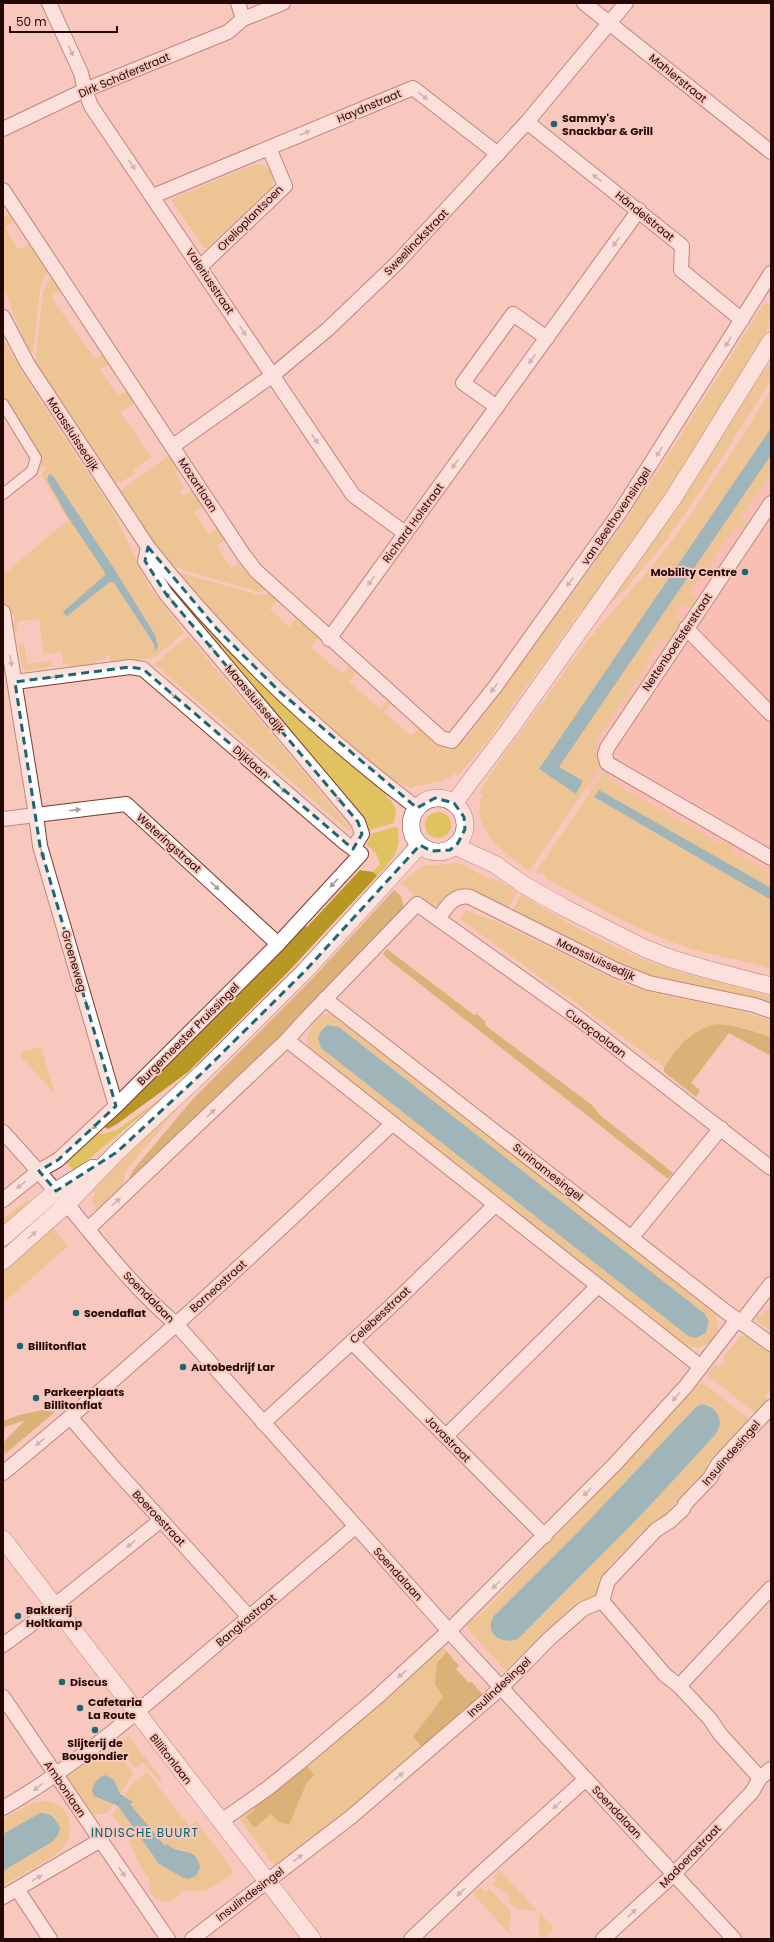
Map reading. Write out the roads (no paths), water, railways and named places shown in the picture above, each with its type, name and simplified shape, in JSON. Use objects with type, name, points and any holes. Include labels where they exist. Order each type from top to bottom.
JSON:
[{"type":"street","name":"Valeriusstraat","points":[[49,3],[81,73],[91,106],[353,495],[405,533]]},
{"type":"street","points":[[238,3],[243,19]]},
{"type":"street","name":"Dirk Schäferstraat","points":[[3,129],[85,90],[228,32],[243,19],[283,3]]},
{"type":"street","name":"Mahlerstraat","points":[[584,3],[771,152]]},
{"type":"street","name":"Sweelinckstraat","points":[[173,446],[273,375],[328,329],[397,263],[527,122],[626,3]]},
{"type":"street","name":"Haydnstraat","points":[[269,148],[413,88],[498,154]]},
{"type":"street","name":"Händelstraat","points":[[527,122],[639,210],[682,246],[680,270],[742,320]]},
{"type":"street","points":[[153,196],[269,148]]},
{"type":"street","name":"Orelioplantsoen","points":[[200,266],[286,186],[269,148]]},
{"type":"street","name":"Mozartlaan","points":[[3,190],[243,554],[256,571],[329,639],[441,738]]},
{"type":"street","name":"Richard Holstraat","points":[[329,639],[639,210]]},
{"type":"street","name":"van Beethovensingel","points":[[441,738],[452,741],[474,714],[601,540],[771,273]]},
{"type":"street","points":[[496,407],[463,383],[513,314],[547,338]]},
{"type":"street","name":"Maassluissedijk","points":[[3,317],[26,363],[148,547],[217,629],[279,691],[353,757],[417,808]]},
{"type":"street","points":[[454,803],[514,724],[674,497],[771,341]]},
{"type":"street","points":[[3,404],[36,458],[32,471],[3,494]]},
{"type":"street","name":"Nettenboetsterstraat","points":[[771,503],[686,628],[607,748],[604,755],[607,763],[771,858]]},
{"type":"street","name":"Maassluissedijk","points":[[148,547],[145,561],[166,594],[358,822],[362,834],[357,851]]},
{"type":"street","name":"Groeneweg","points":[[3,612],[40,846],[116,1106]]},
{"type":"street","points":[[686,628],[771,714]]},
{"type":"street","name":"Dijklaan","points":[[15,682],[130,667],[143,669],[357,851]]},
{"type":"street","points":[[434,798],[442,798],[454,803],[464,817],[459,840],[450,850],[438,852],[425,849],[420,846],[415,839],[411,827],[412,815],[417,808],[422,803],[434,798]]},
{"type":"street","name":"Weteringstraat","points":[[3,819],[126,804],[278,944]]},
{"type":"street","points":[[459,840],[484,850],[496,865],[520,882],[582,917],[644,948],[706,969],[771,986]]},
{"type":"street","points":[[3,1262],[67,1204],[117,1152],[202,1073],[305,971],[420,846]]},
{"type":"street","name":"Burgemeester Pruissingel","points":[[3,1200],[39,1171],[58,1160],[116,1106],[278,944],[357,851]]},
{"type":"street","name":"Maassluissedijk","points":[[438,919],[453,900],[463,895],[470,897],[616,970],[650,983],[754,1005],[771,1011]]},
{"type":"street","name":"Curaçaolaan","points":[[324,999],[417,904],[579,1019],[771,1168]]},
{"type":"street","points":[[88,1229],[287,1040],[324,999]]},
{"type":"street","name":"Surinamesingel","points":[[324,999],[632,1237],[725,1311],[742,1321],[771,1344]]},
{"type":"street","points":[[287,1040],[701,1367]]},
{"type":"street","name":"Borneostraat","points":[[3,1473],[70,1418],[176,1324],[283,1227],[392,1124]]},
{"type":"street","points":[[632,1237],[721,1128]]},
{"type":"street","name":"Soendalaan","points":[[3,1132],[39,1171],[156,1307],[176,1324],[449,1631],[734,1939]]},
{"type":"street","points":[[3,1237],[56,1191],[117,1152]]},
{"type":"street","name":"Celebesstraat","points":[[264,1423],[388,1309],[495,1205]]},
{"type":"street","points":[[220,1822],[268,1788],[304,1759],[375,1699],[449,1631],[616,1463],[701,1367],[733,1325],[742,1321],[771,1284]]},
{"type":"street","points":[[446,1436],[598,1286]]},
{"type":"street","name":"Javastraat","points":[[352,1342],[545,1536]]},
{"type":"street","name":"Insulindesingel","points":[[192,1939],[351,1816],[501,1688],[550,1638],[583,1609],[602,1601],[608,1581],[656,1530],[670,1521],[683,1509],[685,1504],[710,1478],[718,1464],[768,1416]]},
{"type":"street","name":"Boeroestraat","points":[[70,1418],[249,1617]]},
{"type":"street","points":[[3,1645],[161,1520]]},
{"type":"street","name":"Bangkastraat","points":[[3,1808],[35,1789],[136,1713],[355,1527]]},
{"type":"street","name":"Billitonlaan","points":[[3,1539],[220,1822],[312,1939]]},
{"type":"street","points":[[679,1686],[771,1588]]},
{"type":"street","points":[[602,1601],[665,1675],[679,1686],[710,1718],[720,1734],[760,1778]]},
{"type":"street","name":"Ambonlaan","points":[[3,1697],[99,1841],[168,1939]]},
{"type":"street","name":"Madoerastraat","points":[[603,1939],[674,1874],[752,1792],[760,1778],[771,1768]]},
{"type":"street","points":[[411,1939],[480,1874],[586,1779]]},
{"type":"street","points":[[3,1897],[99,1841]]},
{"type":"street","points":[[17,1889],[50,1939]]},
{"type":"water","points":[[771,428],[771,455],[559,767],[583,781],[576,794],[539,769]]},
{"type":"water","points":[[49,474],[53,476],[115,570],[155,635],[158,647],[155,652],[154,644],[114,583],[110,582],[67,616],[63,613],[105,575],[104,571],[68,517],[47,480]]},
{"type":"water","points":[[599,790],[771,888],[771,900],[594,797]]},
{"type":"water","points":[[327,1025],[339,1027],[705,1314],[709,1322],[706,1333],[696,1338],[688,1336],[321,1048],[318,1038],[321,1031]]},
{"type":"water","points":[[702,1404],[712,1408],[718,1415],[720,1425],[715,1435],[643,1513],[518,1639],[506,1641],[496,1637],[491,1629],[493,1617],[578,1532],[696,1407]]},
{"type":"water","points":[[105,1775],[114,1780],[120,1794],[133,1802],[130,1804],[165,1846],[167,1844],[172,1848],[191,1853],[195,1856],[200,1867],[196,1876],[188,1879],[159,1864],[118,1806],[94,1796],[92,1790],[93,1787],[99,1778]]},
{"type":"water","points":[[40,1813],[50,1815],[55,1819],[60,1828],[58,1835],[52,1842],[3,1871],[3,1834]]},
{"type":"place","name":"Sammy's Snackbar & Grill","points":[[554,124]]},
{"type":"place","name":"Mobility Centre","points":[[745,572]]},
{"type":"place","name":"Soendaflat","points":[[76,1313]]},
{"type":"place","name":"Billitonflat","points":[[20,1346]]},
{"type":"place","name":"Autobedrijf Lar","points":[[183,1367]]},
{"type":"place","name":"Parkeerplaats Billitonflat","points":[[36,1398]]},
{"type":"place","name":"Bakkerij Holtkamp","points":[[18,1616]]},
{"type":"place","name":"Discus","points":[[62,1682]]},
{"type":"place","name":"Cafetaria La Route","points":[[80,1708]]},
{"type":"place","name":"Slijterij de Bougondier","points":[[95,1730]]},
{"type":"district","name":"INDISCHE BUURT","points":[[145,1833]]}]
